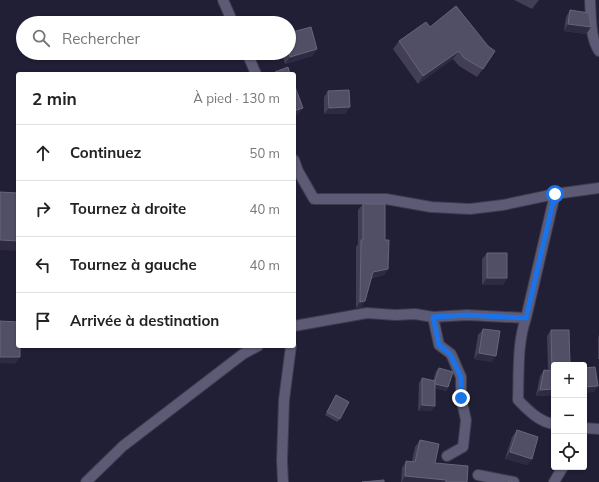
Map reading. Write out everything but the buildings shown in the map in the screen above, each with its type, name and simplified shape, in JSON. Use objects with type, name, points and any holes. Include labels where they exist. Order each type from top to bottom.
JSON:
[{"type":"street","points":[[223,0],[230,16]]},
{"type":"street","points":[[590,0],[592,26],[596,46],[599,51]]},
{"type":"street","points":[[250,60],[255,72]]},
{"type":"street","points":[[296,166],[314,199],[386,199],[431,207],[470,209],[504,205],[555,194],[599,188]]},
{"type":"street","points":[[551,424],[530,413],[518,400],[520,348],[523,328],[555,194]]},
{"type":"street","points":[[296,328],[368,313],[395,315],[415,314],[433,317],[467,315],[526,318]]},
{"type":"street","points":[[433,317],[439,345],[450,354],[461,377],[461,398],[466,420],[463,447],[447,456]]},
{"type":"street","points":[[86,482],[123,446],[244,354],[254,348]]},
{"type":"street","points":[[284,482],[282,460],[284,400],[291,348]]},
{"type":"street","points":[[587,428],[599,429]]},
{"type":"street","points":[[554,482],[561,470]]},
{"type":"street","points":[[478,475],[514,482]]},
{"type":"route","points":[[461,398],[461,377],[450,354],[439,345],[433,317],[467,315],[526,318],[555,194]]}]
